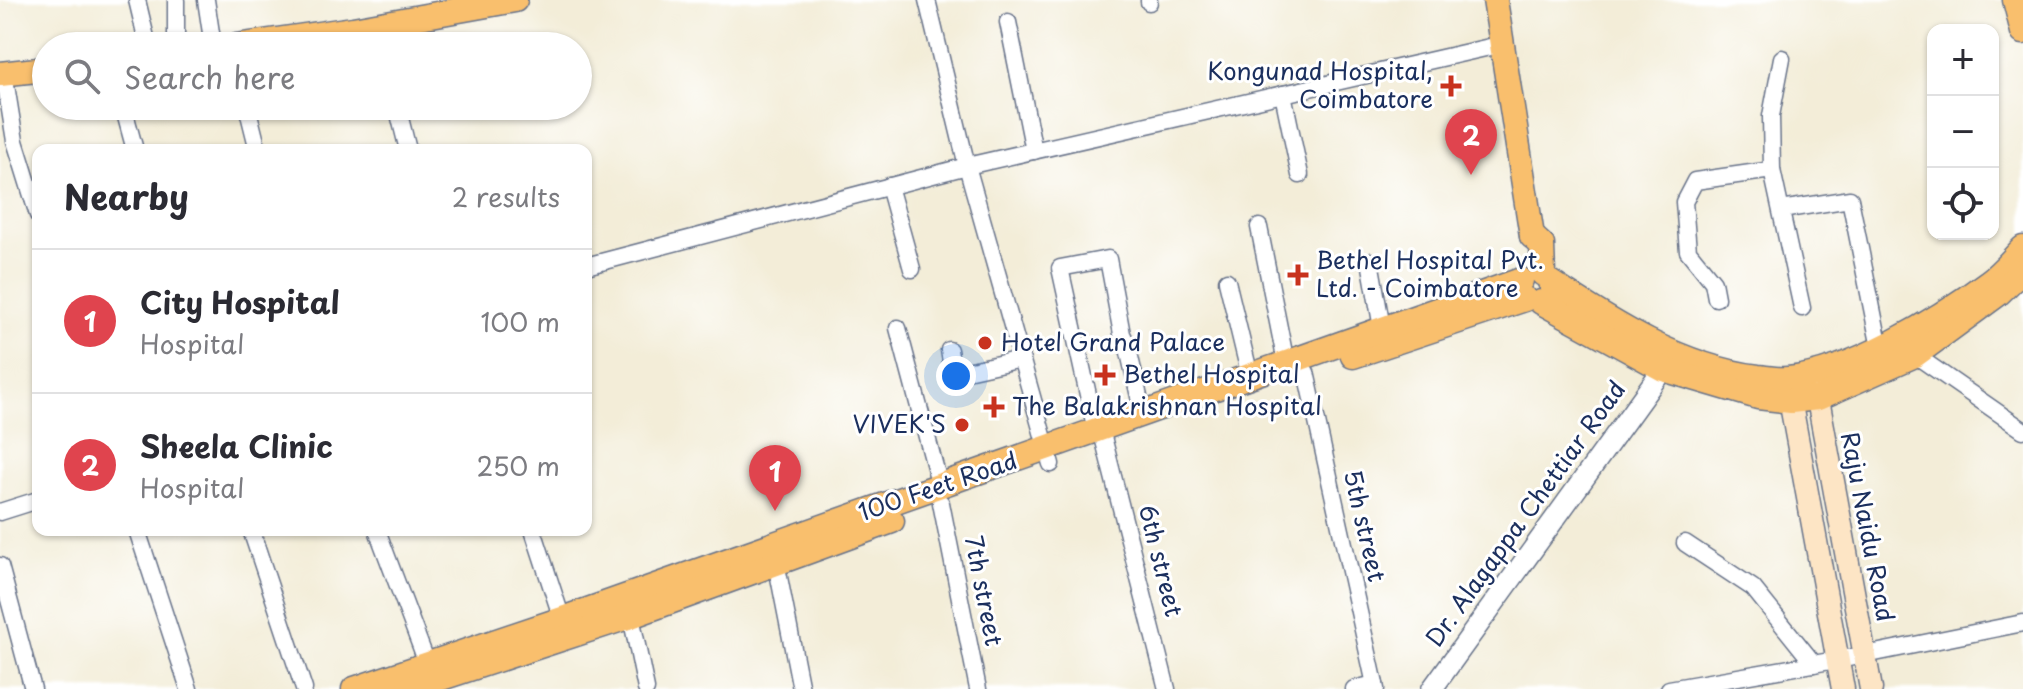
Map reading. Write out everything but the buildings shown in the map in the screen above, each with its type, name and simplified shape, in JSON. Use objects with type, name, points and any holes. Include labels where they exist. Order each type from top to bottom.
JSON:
[{"type":"main road","points":[[393,32],[515,0]]},
{"type":"main road","points":[[1495,0],[1532,236],[1542,245],[1535,285]]},
{"type":"main road","points":[[2015,0],[2023,32]]},
{"type":"main road","points":[[2,74],[32,71]]},
{"type":"main road","points":[[1815,386],[1880,348],[1902,339],[1990,281],[2023,248]]},
{"type":"main road","points":[[1535,285],[1663,369],[1758,397],[1815,386],[1915,355],[1998,294],[2023,270]]},
{"type":"main road","points":[[1535,285],[1663,349],[1716,369],[1788,390]]},
{"type":"main road","name":"100 Feet Road","points":[[1101,435],[1535,285]]},
{"type":"main road","name":"100 Feet Road","points":[[354,689],[941,495],[1049,457],[1143,414],[1250,376],[1296,368],[1382,328],[1535,285]]},
{"type":"main road","name":"Raju Naidu Road","points":[[1815,386],[1871,689]]},
{"type":"main road","points":[[1788,390],[1826,662],[1843,689]]},
{"type":"main road","name":"100 Feet Road","points":[[408,689],[631,616],[776,562],[941,495]]},
{"type":"street","points":[[137,0],[145,32]]},
{"type":"street","points":[[176,0],[176,32]]},
{"type":"street","points":[[206,0],[211,32]]},
{"type":"street","points":[[927,0],[967,166],[1049,457]]},
{"type":"street","points":[[1008,22],[1034,151]]},
{"type":"street","points":[[592,264],[967,166],[1503,44]]},
{"type":"street","points":[[1782,58],[1771,116],[1772,170],[1802,308]]},
{"type":"street","points":[[2,74],[15,141],[32,196]]},
{"type":"street","points":[[1283,94],[1300,175]]},
{"type":"street","points":[[127,120],[133,144]]},
{"type":"street","points":[[250,120],[256,144]]},
{"type":"street","points":[[400,120],[406,144]]},
{"type":"street","points":[[1716,298],[1713,282],[1688,251],[1684,202],[1695,181],[1772,170]]},
{"type":"street","points":[[889,186],[912,269]]},
{"type":"street","points":[[1781,210],[1850,199],[1880,348]]},
{"type":"street","name":"5th street","points":[[1259,227],[1376,686]]},
{"type":"street","name":"6th street","points":[[1143,414],[1122,334],[1108,259],[1060,268],[1167,689]]},
{"type":"street","points":[[1370,261],[1382,328]]},
{"type":"street","points":[[1227,281],[1250,376]]},
{"type":"street","name":"7th street","points":[[898,328],[941,495],[978,689]]},
{"type":"street","points":[[949,350],[953,374],[1021,359]]},
{"type":"street","points":[[1915,355],[2023,430]]},
{"type":"street","name":"Dr. Alagappa Chettiar Road","points":[[1432,689],[1663,369]]},
{"type":"street","points":[[0,512],[32,502]]},
{"type":"street","points":[[139,536],[189,689]]},
{"type":"street","points":[[253,536],[304,689]]},
{"type":"street","points":[[379,536],[427,663]]},
{"type":"street","points":[[535,536],[562,619]]},
{"type":"street","points":[[1685,543],[1753,588],[1826,662]]},
{"type":"street","points":[[776,562],[801,689]]},
{"type":"street","points":[[0,566],[33,689]]},
{"type":"street","points":[[631,616],[646,689]]},
{"type":"street","points":[[1669,689],[1865,655],[2023,623]]},
{"type":"street","points":[[1354,689],[1376,686]]},
{"type":"place","name":"Kongunad Hospital, Coimbatore","points":[[1451,86]]},
{"type":"place","name":"Sheela Clinic","points":[[1471,175]]},
{"type":"place","name":"Bethel Hospital Pvt. Ltd. - Coimbatore","points":[[1298,275]]},
{"type":"place","name":"Hotel Grand Palace","points":[[985,343]]},
{"type":"place","name":"Bethel Hospital","points":[[1105,375]]},
{"type":"place","name":"The Balakrishnan Hospital","points":[[994,407]]},
{"type":"place","name":"VIVEK'S","points":[[962,425]]},
{"type":"place","name":"City Hospital","points":[[775,511]]}]
